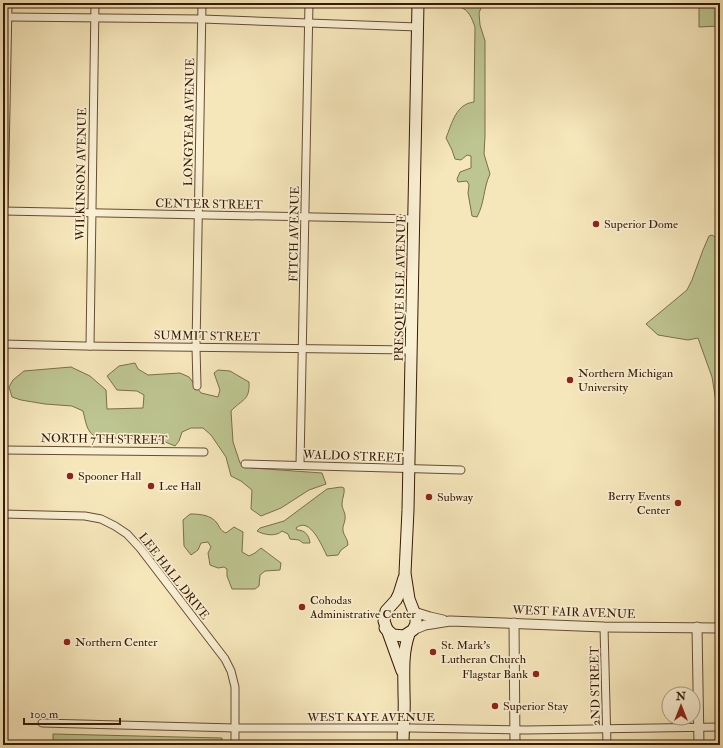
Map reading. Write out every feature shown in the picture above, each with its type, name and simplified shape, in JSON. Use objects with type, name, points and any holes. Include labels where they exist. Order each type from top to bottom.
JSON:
[{"type":"main road","name":"PRESQUE ISLE AVENUE","points":[[403,745],[403,672],[406,641],[416,621],[406,573],[415,219],[418,3]]},
{"type":"main road","name":"PRESQUE ISLE AVENUE","points":[[403,672],[386,628],[384,618],[388,608],[399,594],[406,573]]},
{"type":"main road","name":"WEST FAIR AVENUE","points":[[388,608],[394,605],[402,604],[413,610]]},
{"type":"main road","name":"WEST FAIR AVENUE","points":[[386,628],[390,633],[397,636],[404,636],[411,632]]},
{"type":"street","points":[[4,211],[8,3]]},
{"type":"street","name":"WILKINSON AVENUE","points":[[90,346],[95,3]]},
{"type":"street","name":"LONGYEAR AVENUE","points":[[197,386],[196,347],[202,3]]},
{"type":"street","name":"FITCH AVENUE","points":[[300,465],[309,3]]},
{"type":"street","points":[[8,17],[202,19],[418,27]]},
{"type":"street","name":"CENTER STREET","points":[[4,211],[415,219]]},
{"type":"street","name":"SUMMIT STREET","points":[[3,344],[412,350]]},
{"type":"street","name":"NORTH 7TH STREET","points":[[3,450],[204,452]]},
{"type":"street","name":"WALDO STREET","points":[[245,464],[462,470]]},
{"type":"street","name":"LEE HALL DRIVE","points":[[3,514],[85,516],[101,519],[127,534],[140,548],[225,659],[236,687],[235,745]]},
{"type":"street","name":"WEST FAIR AVENUE","points":[[413,610],[430,617],[450,621],[604,627],[720,628]]},
{"type":"street","name":"WEST FAIR AVENUE","points":[[411,632],[425,625],[450,621]]},
{"type":"street","points":[[514,623],[515,745]]},
{"type":"street","name":"2ND STREET","points":[[604,627],[607,745]]},
{"type":"street","points":[[697,627],[699,745]]},
{"type":"street","name":"WEST KAYE AVENUE","points":[[42,723],[235,728],[515,729],[720,727]]},
{"type":"green space","points":[[444,3],[487,3],[482,5],[479,13],[480,25],[485,41],[484,154],[490,174],[477,217],[472,216],[468,193],[469,185],[467,181],[458,182],[457,179],[460,172],[471,168],[471,156],[467,155],[461,160],[455,159],[446,138],[459,110],[463,106],[474,102],[475,27],[470,15],[465,10],[459,7],[445,6],[443,5]]},
{"type":"green space","points":[[699,3],[720,3],[720,26],[699,27]]},
{"type":"green space","points":[[712,235],[720,240],[720,427],[712,377],[698,338],[688,340],[658,335],[646,324],[687,290],[709,236]]},
{"type":"green space","points":[[135,363],[138,369],[148,375],[180,373],[189,377],[201,393],[218,397],[220,390],[214,373],[218,370],[230,371],[249,382],[247,396],[231,411],[233,442],[240,463],[252,468],[322,473],[326,484],[309,490],[281,508],[261,516],[251,509],[252,490],[241,481],[231,476],[226,457],[211,435],[203,428],[191,428],[182,432],[179,441],[175,446],[158,439],[97,438],[93,436],[89,430],[83,411],[72,406],[21,400],[12,397],[9,387],[13,380],[24,371],[71,367],[90,376],[106,390],[107,409],[143,408],[144,395],[137,391],[117,390],[107,376],[119,366]]},
{"type":"green space","points":[[344,488],[342,504],[345,520],[343,531],[348,545],[341,550],[338,555],[327,556],[315,534],[306,526],[301,525],[296,528],[297,530],[306,534],[310,543],[303,543],[299,540],[290,539],[288,534],[282,531],[277,534],[270,535],[257,531],[260,528],[284,521],[327,489]]},
{"type":"green space","points":[[190,514],[212,518],[226,533],[234,527],[243,532],[242,552],[249,556],[261,548],[281,563],[280,570],[265,571],[260,575],[259,586],[255,589],[232,589],[227,576],[227,569],[224,567],[218,568],[210,565],[208,553],[211,547],[208,542],[201,543],[198,550],[191,555],[184,546],[183,520]]},
{"type":"green space","points":[[53,734],[222,738],[222,745],[53,745]]},
{"type":"place","name":"Superior Dome","points":[[596,224]]},
{"type":"place","name":"Northern Michigan University","points":[[570,380]]},
{"type":"place","name":"Spooner Hall","points":[[70,476]]},
{"type":"place","name":"Lee Hall","points":[[151,486]]},
{"type":"place","name":"Subway","points":[[429,497]]},
{"type":"place","name":"Berry Events Center","points":[[678,503]]},
{"type":"place","name":"Cohodas Administrative Center","points":[[302,607]]},
{"type":"place","name":"Northern Center","points":[[67,642]]},
{"type":"place","name":"St. Mark's Lutheran Church","points":[[433,652]]},
{"type":"place","name":"Flagstar Bank","points":[[536,674]]},
{"type":"place","name":"Superior Stay","points":[[495,706]]}]
